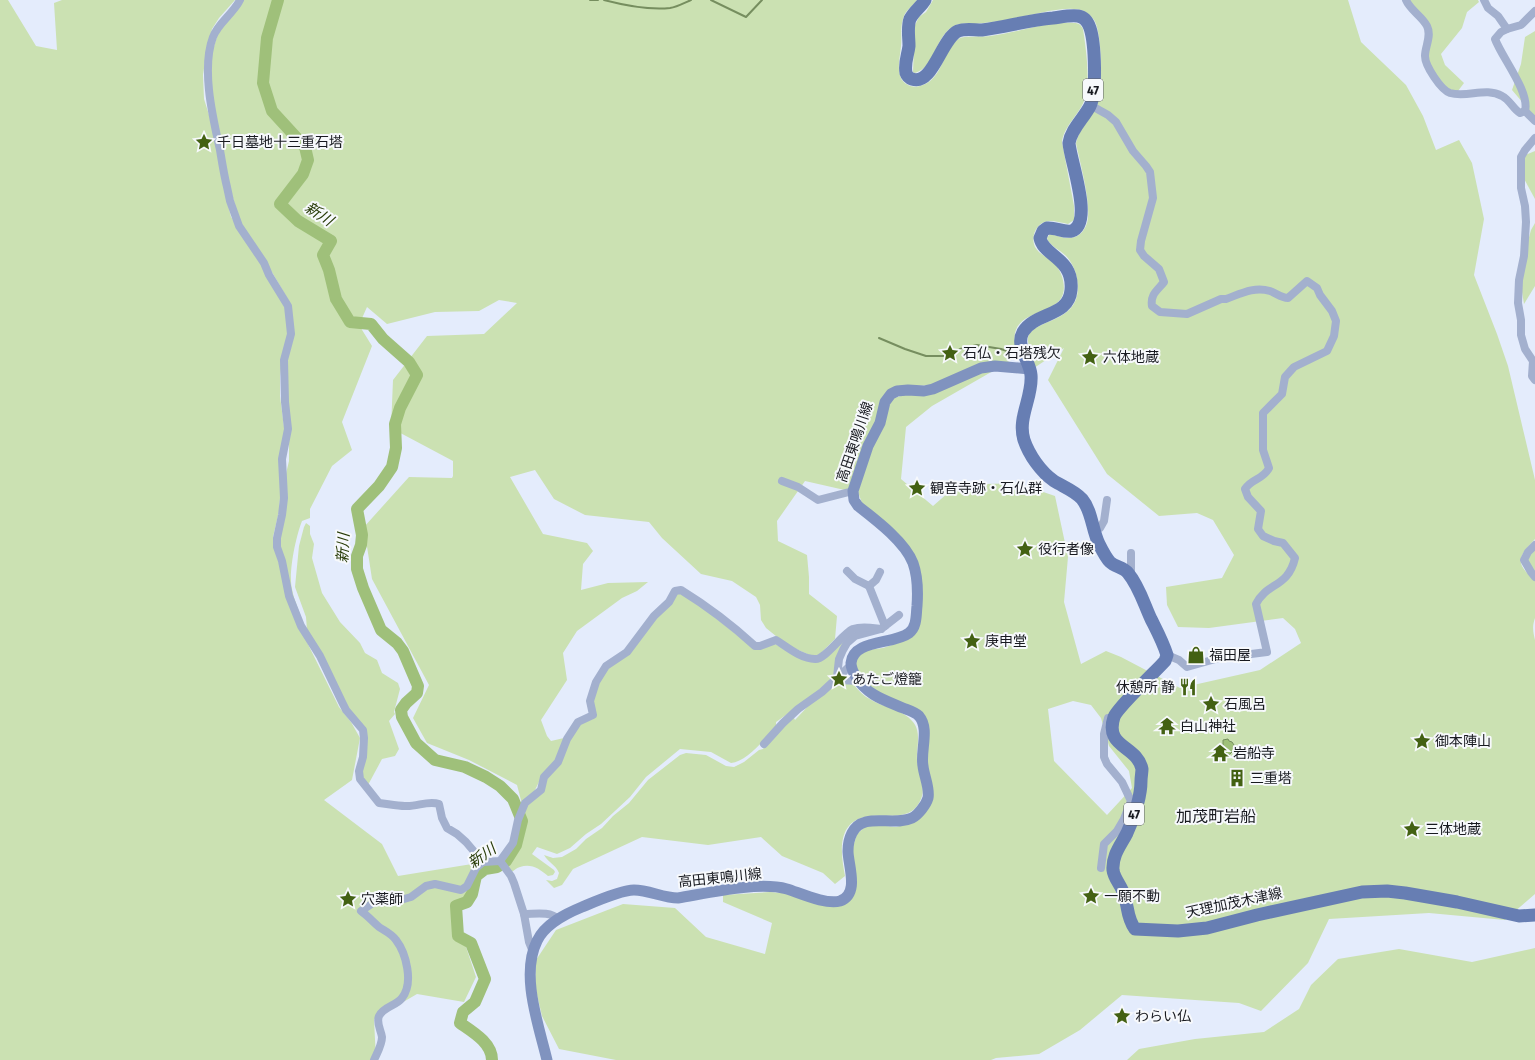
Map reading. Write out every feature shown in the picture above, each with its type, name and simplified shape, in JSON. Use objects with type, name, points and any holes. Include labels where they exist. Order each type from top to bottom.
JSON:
[{"type":"main road","name":"47","points":[[925,0],[921,7],[912,16],[908,25],[909,46],[906,60],[906,74],[914,79],[918,79],[929,73],[950,37],[958,31],[1000,27],[1068,16],[1079,16],[1086,20],[1091,32],[1095,61],[1093,94],[1090,105],[1072,132],[1069,142],[1082,206],[1081,222],[1076,229],[1069,231],[1047,228],[1043,231],[1040,238],[1044,247],[1058,258],[1067,270],[1070,280],[1070,295],[1061,309],[1034,322],[1023,332],[1021,339],[1022,346],[1030,369],[1031,385],[1022,426],[1024,439],[1029,452],[1039,466],[1053,480],[1074,492],[1082,499],[1088,508],[1093,530],[1099,544],[1111,563],[1126,570],[1131,577],[1140,594],[1166,655]]},
{"type":"main road","name":"高田東鳴川線","points":[[547,1060],[530,987],[529,971],[537,941],[542,934],[558,919],[588,904],[632,890],[642,890],[672,898],[678,898],[728,889],[770,887],[784,888],[828,901],[840,901],[846,896],[851,888],[852,880],[848,850],[849,840],[853,831],[864,822],[895,822],[914,817],[921,810],[928,799],[922,754],[924,732],[923,724],[919,716],[878,698],[865,689],[850,665],[852,656],[857,650],[862,647],[883,643],[909,633],[915,624],[918,587],[913,563],[906,551],[896,540],[858,506],[854,500],[853,491],[868,446],[880,423],[885,402],[891,394],[897,391],[924,391],[933,389],[981,368],[995,366],[1030,369]]},
{"type":"main road","points":[[1114,714],[1165,661],[1166,655]]},
{"type":"main road","name":"天理加茂木津線","points":[[1114,714],[1111,726],[1114,736],[1120,744],[1137,759],[1142,769],[1141,786],[1134,815],[1126,835],[1115,855],[1113,870],[1124,893],[1129,921],[1135,929],[1178,931],[1207,928],[1257,915],[1362,892],[1386,891],[1457,902],[1519,916],[1535,915]]},
{"type":"street","points":[[240,0],[214,35],[210,45],[208,74],[209,94],[230,201],[239,226],[264,263],[269,275],[288,306],[291,334],[284,360],[285,402],[288,429],[282,459],[284,498],[277,538],[277,547],[282,561],[289,596],[301,626],[328,670],[346,710],[363,730],[363,757],[359,772],[360,779],[380,803],[405,806],[432,802],[439,804],[442,818],[447,828],[466,842],[483,862]]},
{"type":"street","points":[[1406,0],[1408,5],[1428,26],[1429,37],[1425,57],[1429,70],[1444,90],[1451,93],[1489,93],[1502,96],[1515,110],[1520,113],[1525,111]]},
{"type":"street","points":[[1484,0],[1488,8],[1498,16],[1508,29]]},
{"type":"street","points":[[1535,11],[1521,25],[1501,32],[1495,38],[1521,88],[1525,100],[1525,111],[1535,121]]},
{"type":"street","points":[[1090,105],[1108,115],[1116,122],[1133,151],[1150,172],[1153,198],[1140,250],[1144,256],[1159,269],[1164,282],[1154,293],[1152,298],[1152,306],[1160,312],[1187,314],[1221,299],[1226,299],[1254,289],[1263,289],[1276,292],[1284,298],[1288,298],[1307,281],[1317,288],[1320,295],[1332,311],[1336,321],[1334,336],[1327,351],[1294,367],[1285,377],[1282,394],[1263,413],[1263,450],[1269,468],[1266,474],[1248,484],[1244,489],[1261,511],[1258,529],[1263,536],[1283,543],[1295,558],[1292,570],[1280,583],[1266,591],[1256,604],[1267,652],[1219,658],[1187,667],[1179,660],[1166,655]]},
{"type":"street","points":[[1535,138],[1525,150],[1522,157],[1521,188],[1525,206],[1526,222],[1524,256],[1519,280],[1518,304],[1524,349],[1533,361],[1532,376],[1535,380]]},
{"type":"street","points":[[782,481],[798,488],[818,500],[853,491]]},
{"type":"street","points":[[1093,530],[1100,528],[1104,521],[1107,500]]},
{"type":"street","points":[[1535,544],[1528,552],[1524,560],[1535,577]]},
{"type":"street","points":[[1131,552],[1131,577]]},
{"type":"street","points":[[847,571],[855,580],[869,586],[883,627]]},
{"type":"street","points":[[869,586],[876,580],[880,572]]},
{"type":"street","points":[[500,861],[513,843],[519,817],[525,803],[541,790],[544,777],[558,762],[567,739],[578,722],[593,715],[590,701],[596,682],[606,666],[626,652],[654,616],[669,602],[675,591],[681,590],[694,598],[741,633],[755,646],[760,646],[776,640],[792,651],[816,660],[822,657],[836,642],[853,629],[883,627]]},
{"type":"street","points":[[837,677],[839,659],[842,650],[847,643],[855,636],[883,627],[899,615]]},
{"type":"street","points":[[764,744],[788,718],[822,692],[850,665]]},
{"type":"street","points":[[837,677],[839,680],[859,681]]},
{"type":"street","points":[[1101,868],[1104,844],[1117,831],[1124,819],[1131,801],[1122,782],[1107,764],[1104,757],[1104,734],[1108,717],[1114,714]]},
{"type":"street","points":[[374,1060],[382,1036],[378,1019],[382,1011],[403,998],[407,987],[407,965],[396,938],[379,927],[361,911],[373,903],[386,899],[404,899],[411,897],[426,886],[435,884],[461,890],[467,886],[476,868],[483,862],[500,861]]},
{"type":"street","points":[[500,861],[514,883],[524,914],[529,942],[533,952]]},
{"type":"street","points":[[524,914],[540,913],[555,916],[558,919]]},
{"type":"shaded area","points":[[0,0],[8,0],[36,46],[57,50],[54,3],[62,0],[235,0],[219,18],[212,29],[203,75],[204,99],[216,137],[226,197],[231,217],[256,252],[286,307],[289,339],[282,361],[280,376],[280,396],[285,435],[279,511],[273,537],[275,550],[298,624],[339,707],[351,722],[360,738],[352,780],[324,800],[382,844],[398,876],[472,864],[471,898],[452,905],[476,977],[464,1002],[417,994],[374,1019],[376,1060],[0,1060]]},
{"type":"shaded area","points":[[240,0],[917,0],[905,13],[902,22],[899,62],[899,73],[901,78],[908,85],[914,87],[928,82],[934,77],[939,71],[949,49],[960,38],[1000,34],[1043,25],[1076,23],[1081,25],[1083,29],[1088,75],[1086,93],[1084,101],[1065,131],[1062,142],[1074,206],[1074,220],[1068,224],[1055,221],[1045,222],[1038,226],[1033,238],[1035,247],[1041,254],[1057,266],[1061,273],[1064,286],[1063,294],[1054,305],[1024,320],[1018,326],[1015,333],[1017,349],[1016,357],[1006,363],[932,385],[896,387],[876,422],[849,491],[805,481],[777,521],[778,541],[807,555],[809,594],[837,616],[835,639],[819,655],[814,657],[787,645],[766,628],[761,620],[760,605],[756,597],[732,581],[701,574],[662,538],[649,522],[585,515],[554,499],[535,470],[510,477],[543,534],[587,543],[593,551],[583,564],[581,590],[608,583],[648,582],[637,591],[622,598],[577,631],[563,653],[567,680],[541,720],[547,736],[551,741],[564,738],[557,759],[543,774],[534,792],[522,804],[517,785],[469,760],[427,743],[413,718],[429,685],[372,579],[364,527],[409,477],[452,478],[453,461],[391,428],[393,380],[427,336],[484,334],[517,303],[499,300],[479,311],[435,312],[387,324],[367,307],[359,325],[372,346],[342,422],[352,450],[332,466],[310,509],[310,518],[302,521],[295,545],[291,582],[302,622],[288,588],[279,549],[284,482],[289,461],[286,362],[293,340],[286,296],[259,250],[240,225],[210,109],[209,62],[222,21]]},
{"type":"shaded area","points":[[933,0],[1348,0],[1361,42],[1406,85],[1423,116],[1436,150],[1459,140],[1472,163],[1484,219],[1474,275],[1508,366],[1535,480],[1535,539],[1522,555],[1521,564],[1528,574],[1535,580],[1535,618],[1533,629],[1535,640],[1535,894],[1505,920],[1429,913],[1329,919],[1308,963],[1261,1011],[1239,1003],[1122,995],[1080,1030],[1039,1054],[996,1058],[991,1060],[616,1060],[559,1049],[542,1016],[535,986],[536,960],[556,930],[623,904],[675,908],[706,937],[765,954],[772,923],[723,902],[723,895],[770,892],[850,899],[852,850],[857,834],[865,827],[876,825],[896,827],[908,824],[924,813],[927,766],[927,723],[879,693],[858,672],[856,662],[864,652],[883,648],[912,637],[920,573],[862,503],[858,492],[872,448],[889,404],[894,398],[983,372],[993,371],[932,406],[906,427],[901,479],[933,506],[957,485],[1017,483],[1055,496],[1068,557],[1064,602],[1081,664],[1106,651],[1121,657],[1180,688],[1260,670],[1301,643],[1295,629],[1283,618],[1209,628],[1178,627],[1167,605],[1166,587],[1222,578],[1234,555],[1213,520],[1197,513],[1159,516],[1107,474],[1048,380],[1064,348],[1034,368],[1028,340],[1032,331],[1066,312],[1073,305],[1077,294],[1077,279],[1072,264],[1067,257],[1048,241],[1047,238],[1050,234],[1066,238],[1075,237],[1082,232],[1087,223],[1087,195],[1076,143],[1080,133],[1097,106],[1099,99],[1101,53],[1098,31],[1094,20],[1084,11],[1079,9],[1065,9],[1000,21],[975,24],[958,24],[946,32],[927,65],[922,70],[915,73],[913,72],[915,25],[919,17],[926,12]],"holes":[[[1073,701],[1091,705],[1101,718],[1109,746],[1129,771],[1132,788],[1107,815],[1054,761],[1048,709]]]},
{"type":"shaded area","points":[[1409,0],[1478,0],[1479,2],[1467,12],[1462,28],[1441,54],[1445,65],[1464,83],[1458,91],[1447,88],[1439,80],[1427,59],[1431,33]]},
{"type":"shaded area","points":[[1535,31],[1535,117],[1512,90],[1521,64],[1525,37]]},
{"type":"shaded area","points":[[1535,151],[1535,199],[1523,177],[1523,156]]},
{"type":"shaded area","points":[[1535,223],[1535,286],[1524,304],[1519,274],[1531,230]]},
{"type":"shaded area","points":[[306,523],[310,526],[310,534],[314,544],[312,558],[322,593],[340,622],[360,643],[365,653],[377,660],[382,673],[398,683],[400,689],[394,712],[395,714],[389,721],[399,749],[395,756],[382,759],[368,785],[361,777],[367,739],[351,713],[307,630],[306,617],[295,587],[299,546]]},
{"type":"shaded area","points":[[1535,549],[1535,571],[1528,563],[1528,556]]},
{"type":"shaded area","points":[[676,593],[688,596],[756,650],[775,644],[811,662],[852,636],[835,675],[813,696],[776,722],[776,726],[750,754],[737,762],[731,763],[711,752],[680,749],[646,777],[630,797],[601,824],[586,834],[570,848],[557,854],[537,847],[532,854],[554,870],[555,872],[553,875],[548,876],[532,866],[519,867],[511,872],[503,861],[526,805],[547,778],[580,723],[593,719],[592,701],[600,677]]},
{"type":"shaded area","points":[[834,683],[852,683],[866,697],[904,714],[913,722],[916,726],[918,736],[917,760],[923,792],[918,805],[912,811],[897,816],[864,817],[855,821],[849,826],[842,841],[842,859],[845,876],[835,884],[823,873],[782,856],[761,837],[708,845],[642,837],[573,869],[562,885],[554,888],[546,880],[552,881],[557,879],[559,873],[544,855],[553,858],[562,857],[576,849],[629,803],[648,780],[680,755],[686,753],[706,755],[726,766],[734,767],[744,762],[759,750],[763,749],[765,745],[793,716],[795,720],[811,703]]},
{"type":"shaded area","points":[[1228,739],[1236,748],[1225,757],[1221,750],[1223,747],[1223,740]]},
{"type":"shaded area","points":[[1535,948],[1535,1060],[1127,1060],[1139,1049],[1195,1039],[1264,1032],[1299,1009],[1311,985],[1338,959],[1399,949],[1472,962]]},
{"type":"waterway","name":"新川","points":[[278,0],[267,38],[263,83],[272,111],[305,147],[308,160],[303,174],[280,204],[298,221],[331,241],[323,255],[329,270],[336,299],[350,322],[371,324],[383,339],[409,362],[417,375],[400,408],[395,424],[396,448],[392,467],[379,486],[357,509],[362,535],[361,545],[357,556],[357,569],[363,588],[381,630],[397,643],[403,651],[418,686],[417,693],[401,710],[402,717],[416,743],[435,760],[465,767],[486,777],[500,786],[513,799],[522,821],[516,845],[506,861],[497,867],[485,869],[476,876],[472,894],[467,902],[456,906],[458,936],[471,943],[485,979],[475,1002],[463,1012],[460,1023],[481,1038],[489,1048],[492,1060]]},
{"type":"waterway","points":[[590,0],[598,0]]},
{"type":"waterway","points":[[604,0],[637,7],[654,8],[675,7],[691,0]]},
{"type":"waterway","points":[[711,0],[746,17],[762,0]]},
{"type":"waterway","points":[[879,338],[926,356],[949,356],[960,349],[977,345],[1001,349],[1019,355]]},
{"type":"place","name":"千日墓地十三重石塔","points":[[204,142]]},
{"type":"place","name":"石仏・石塔残欠","points":[[950,353]]},
{"type":"place","name":"六体地蔵","points":[[1090,357]]},
{"type":"place","name":"観音寺跡・石仏群","points":[[917,488]]},
{"type":"place","name":"役行者像","points":[[1025,549]]},
{"type":"place","name":"庚申堂","points":[[972,641]]},
{"type":"place","name":"福田屋","points":[[1196,655]]},
{"type":"place","name":"あたご燈籠","points":[[839,679]]},
{"type":"place","name":"休憩所 静","points":[[1188,687]]},
{"type":"place","name":"石風呂","points":[[1211,704]]},
{"type":"place","name":"白山神社","points":[[1167,726]]},
{"type":"place","name":"御本陣山","points":[[1422,741]]},
{"type":"place","name":"岩船寺","points":[[1220,753]]},
{"type":"place","name":"三重塔","points":[[1237,778]]},
{"type":"place","name":"三体地蔵","points":[[1412,829]]},
{"type":"place","name":"一願不動","points":[[1091,896]]},
{"type":"place","name":"穴薬師","points":[[348,899]]},
{"type":"place","name":"わらい仏","points":[[1122,1016]]},
{"type":"district","name":"加茂町岩船","points":[[1216,816]]}]
